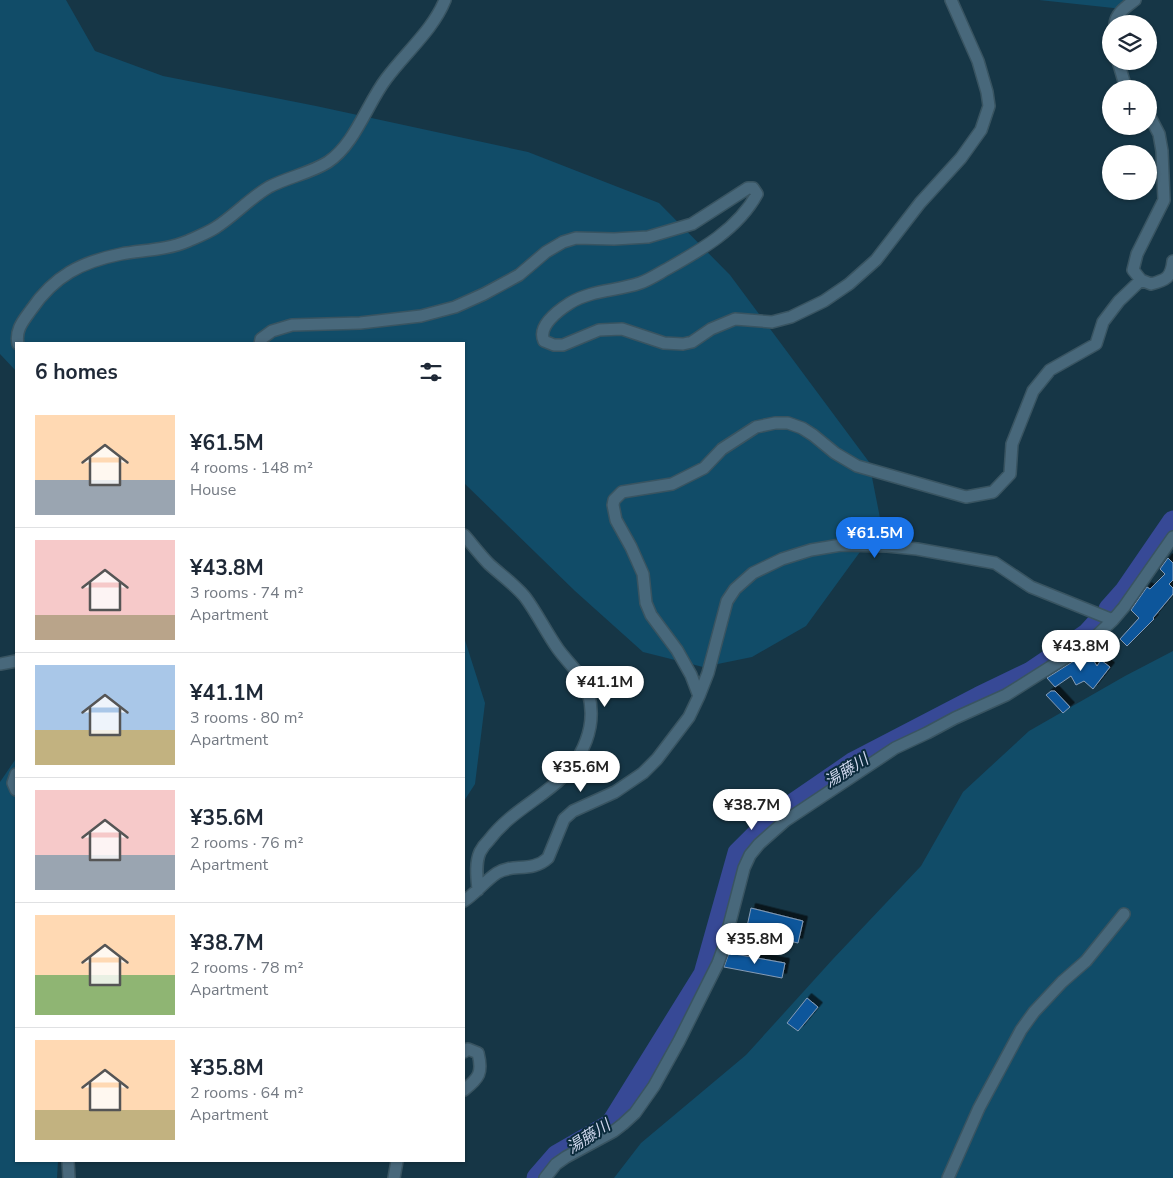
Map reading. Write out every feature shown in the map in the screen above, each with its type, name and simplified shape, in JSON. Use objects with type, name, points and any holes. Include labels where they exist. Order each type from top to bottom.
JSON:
[{"type":"street","points":[[18,342],[17,335],[20,326],[36,302],[51,284],[81,265],[120,254],[153,250],[186,242],[215,228],[267,188],[328,162],[338,153],[354,132],[386,78],[429,27],[445,0]]},
{"type":"street","points":[[260,342],[261,339],[272,331],[292,325],[360,323],[421,316],[455,307],[519,275],[546,252],[563,242],[576,238],[614,240],[648,237],[692,224],[748,188],[753,188],[757,194],[752,203],[734,225],[705,247],[640,283],[587,295],[569,303],[544,326],[542,338],[544,341],[554,345],[563,345],[599,330],[622,328],[664,343],[683,344],[692,342],[712,328],[735,319],[772,322],[791,317],[824,301],[849,284],[876,260],[920,203],[961,158],[981,130],[989,106],[987,92],[978,60],[951,0]]},
{"type":"street","points":[[1119,15],[1124,8],[1135,0]]},
{"type":"street","points":[[1157,130],[1162,151],[1164,200],[1134,263],[1133,270],[1141,280],[1151,284],[1165,280],[1172,272],[1173,261]]},
{"type":"street","points":[[699,696],[691,675],[677,650],[651,615],[646,603],[643,574],[616,520],[613,506],[614,500],[622,492],[672,484],[704,468],[722,449],[756,427],[775,423],[802,428],[835,453],[857,466],[966,497],[993,492],[1010,474],[1012,444],[1033,390],[1050,370],[1096,344],[1103,322],[1119,301],[1141,280]]},
{"type":"street","points":[[465,536],[488,563],[507,578],[525,598],[557,648],[582,678],[588,692],[592,713],[589,733],[573,767],[559,782],[509,819],[494,833],[480,852],[477,873],[478,890]]},
{"type":"street","points":[[545,1178],[556,1164],[566,1157],[614,1131],[623,1124],[635,1113],[654,1086],[718,963],[744,868],[758,844],[785,821],[895,748],[1006,695],[1090,642],[1113,620],[1173,537]]},
{"type":"street","points":[[465,900],[496,873],[504,870],[527,868],[543,863],[548,858],[564,818],[573,811],[615,792],[643,773],[657,759],[683,724],[699,696],[708,673],[727,601],[735,589],[753,573],[782,559],[811,550],[841,545],[917,549],[995,564],[1031,587],[1113,620]]},
{"type":"street","points":[[0,664],[15,662]]},
{"type":"street","points":[[948,1178],[979,1108],[1022,1030],[1034,1012],[1062,982],[1086,961],[1124,914]]},
{"type":"street","points":[[465,1051],[468,1049],[478,1053],[481,1063],[478,1078],[465,1089]]},
{"type":"street","points":[[68,1162],[69,1178]]},
{"type":"street","points":[[394,1178],[397,1162]]},
{"type":"shaded area","points":[[0,0],[66,0],[95,51],[163,76],[316,106],[528,152],[659,203],[730,275],[869,462],[881,523],[806,626],[752,657],[703,667],[643,652],[575,591],[465,484],[465,342],[15,342],[15,370],[0,354]]},
{"type":"shaded area","points":[[1039,0],[1137,0],[1132,10]]},
{"type":"shaded area","points":[[465,640],[485,703],[475,784],[465,799]]},
{"type":"shaded area","points":[[1173,651],[1173,1178],[614,1178],[641,1143],[746,1055],[921,866],[963,792],[1029,731]]},
{"type":"shaded area","points":[[15,760],[15,1162],[58,1162],[57,1178],[0,1178],[0,782]]},
{"type":"building","points":[[1168,558],[1173,563],[1173,580],[1169,584],[1173,588],[1173,594],[1154,619],[1127,646],[1120,639],[1139,618],[1131,610],[1147,587],[1150,589],[1165,574],[1160,569]]},
{"type":"building","points":[[1088,652],[1097,666],[1101,660],[1110,667],[1093,689],[1084,681],[1076,685],[1071,676],[1055,687],[1047,678]]},
{"type":"building","points":[[1051,691],[1055,691],[1070,707],[1063,713],[1046,695]]},
{"type":"building","points":[[751,908],[803,921],[798,943],[746,931]]},
{"type":"building","points":[[729,953],[785,963],[782,978],[724,967]]},
{"type":"building","points":[[807,998],[818,1007],[798,1031],[787,1023]]},
{"type":"waterway","name":"湯藤川","points":[[1109,609],[1125,591],[1173,521]]},
{"type":"waterway","name":"湯藤川","points":[[537,1178],[557,1155],[611,1124],[704,974],[738,853],[774,817],[854,762],[1031,672],[1087,634],[1097,623]]}]
